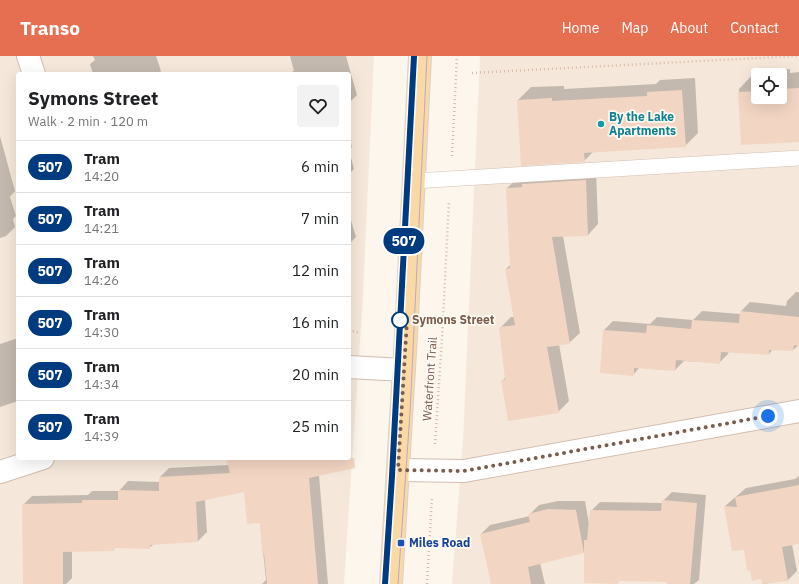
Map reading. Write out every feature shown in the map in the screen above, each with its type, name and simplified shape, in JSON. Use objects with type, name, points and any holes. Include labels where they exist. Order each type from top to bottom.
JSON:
[{"type":"main road","points":[[391,584],[404,370],[420,56]]},
{"type":"street","points":[[28,56],[33,72]]},
{"type":"street","points":[[351,367],[404,370]]},
{"type":"street","points":[[398,470],[464,471],[799,411]]},
{"type":"street","points":[[0,472],[37,460]]},
{"type":"lane","points":[[414,181],[799,158]]},
{"type":"path","name":"Waterfront Trail","points":[[427,584],[457,56]]},
{"type":"path","points":[[472,72],[797,56]]},
{"type":"path","points":[[351,331],[360,333]]},
{"type":"shaded area","points":[[0,56],[374,56],[363,294],[344,584],[0,584]]},
{"type":"shaded area","points":[[480,56],[799,56],[799,584],[452,584],[463,440]]},
{"type":"building","points":[[799,88],[799,142],[741,145],[738,92],[751,91],[751,104],[787,104],[787,89]]},
{"type":"building","name":"By the Lake Apartments","points":[[682,90],[686,147],[584,153],[585,162],[521,166],[517,100],[552,98],[552,101],[647,96],[647,92]]},
{"type":"building","points":[[586,180],[588,236],[552,237],[570,344],[547,347],[559,413],[508,421],[501,380],[505,380],[499,327],[515,325],[505,269],[510,268],[506,188],[522,187],[522,184]]},
{"type":"building","points":[[740,311],[799,317],[799,346],[794,345],[793,351],[769,350],[769,355],[721,352],[720,364],[676,360],[675,371],[634,368],[634,376],[600,373],[603,330],[646,333],[647,325],[691,329],[692,320],[739,323]]},
{"type":"building","points":[[351,458],[354,458],[355,468],[309,478],[318,584],[267,584],[264,553],[262,553],[260,523],[247,524],[244,492],[196,502],[198,542],[150,545],[150,549],[114,548],[114,551],[63,552],[63,584],[23,584],[22,504],[82,503],[82,500],[118,500],[118,490],[159,491],[159,477],[230,473],[227,460],[351,460]]},
{"type":"building","points":[[799,485],[799,544],[782,547],[788,581],[762,584],[761,579],[752,581],[750,570],[747,571],[744,550],[732,551],[724,506],[737,507],[735,497]]},
{"type":"building","points":[[662,500],[697,503],[690,584],[618,581],[618,584],[584,583],[584,540],[587,540],[590,510],[661,511]]},
{"type":"building","points":[[548,509],[576,510],[584,553],[528,567],[531,584],[491,584],[480,534],[530,522],[528,514]]},
{"type":"tram line","points":[[385,584],[414,56]]},
{"type":"tram line","name":"507","points":[[385,584],[398,370],[414,56]]},
{"type":"tram line","points":[[398,584],[410,413],[427,56]]},
{"type":"place","name":"By the Lake Apartments","points":[[601,124]]},
{"type":"place","name":"Symons Street","points":[[400,320]]},
{"type":"place","name":"Miles Road","points":[[401,543]]},
{"type":"route","points":[[400,320],[407,321],[398,470],[464,471],[768,416]]}]
